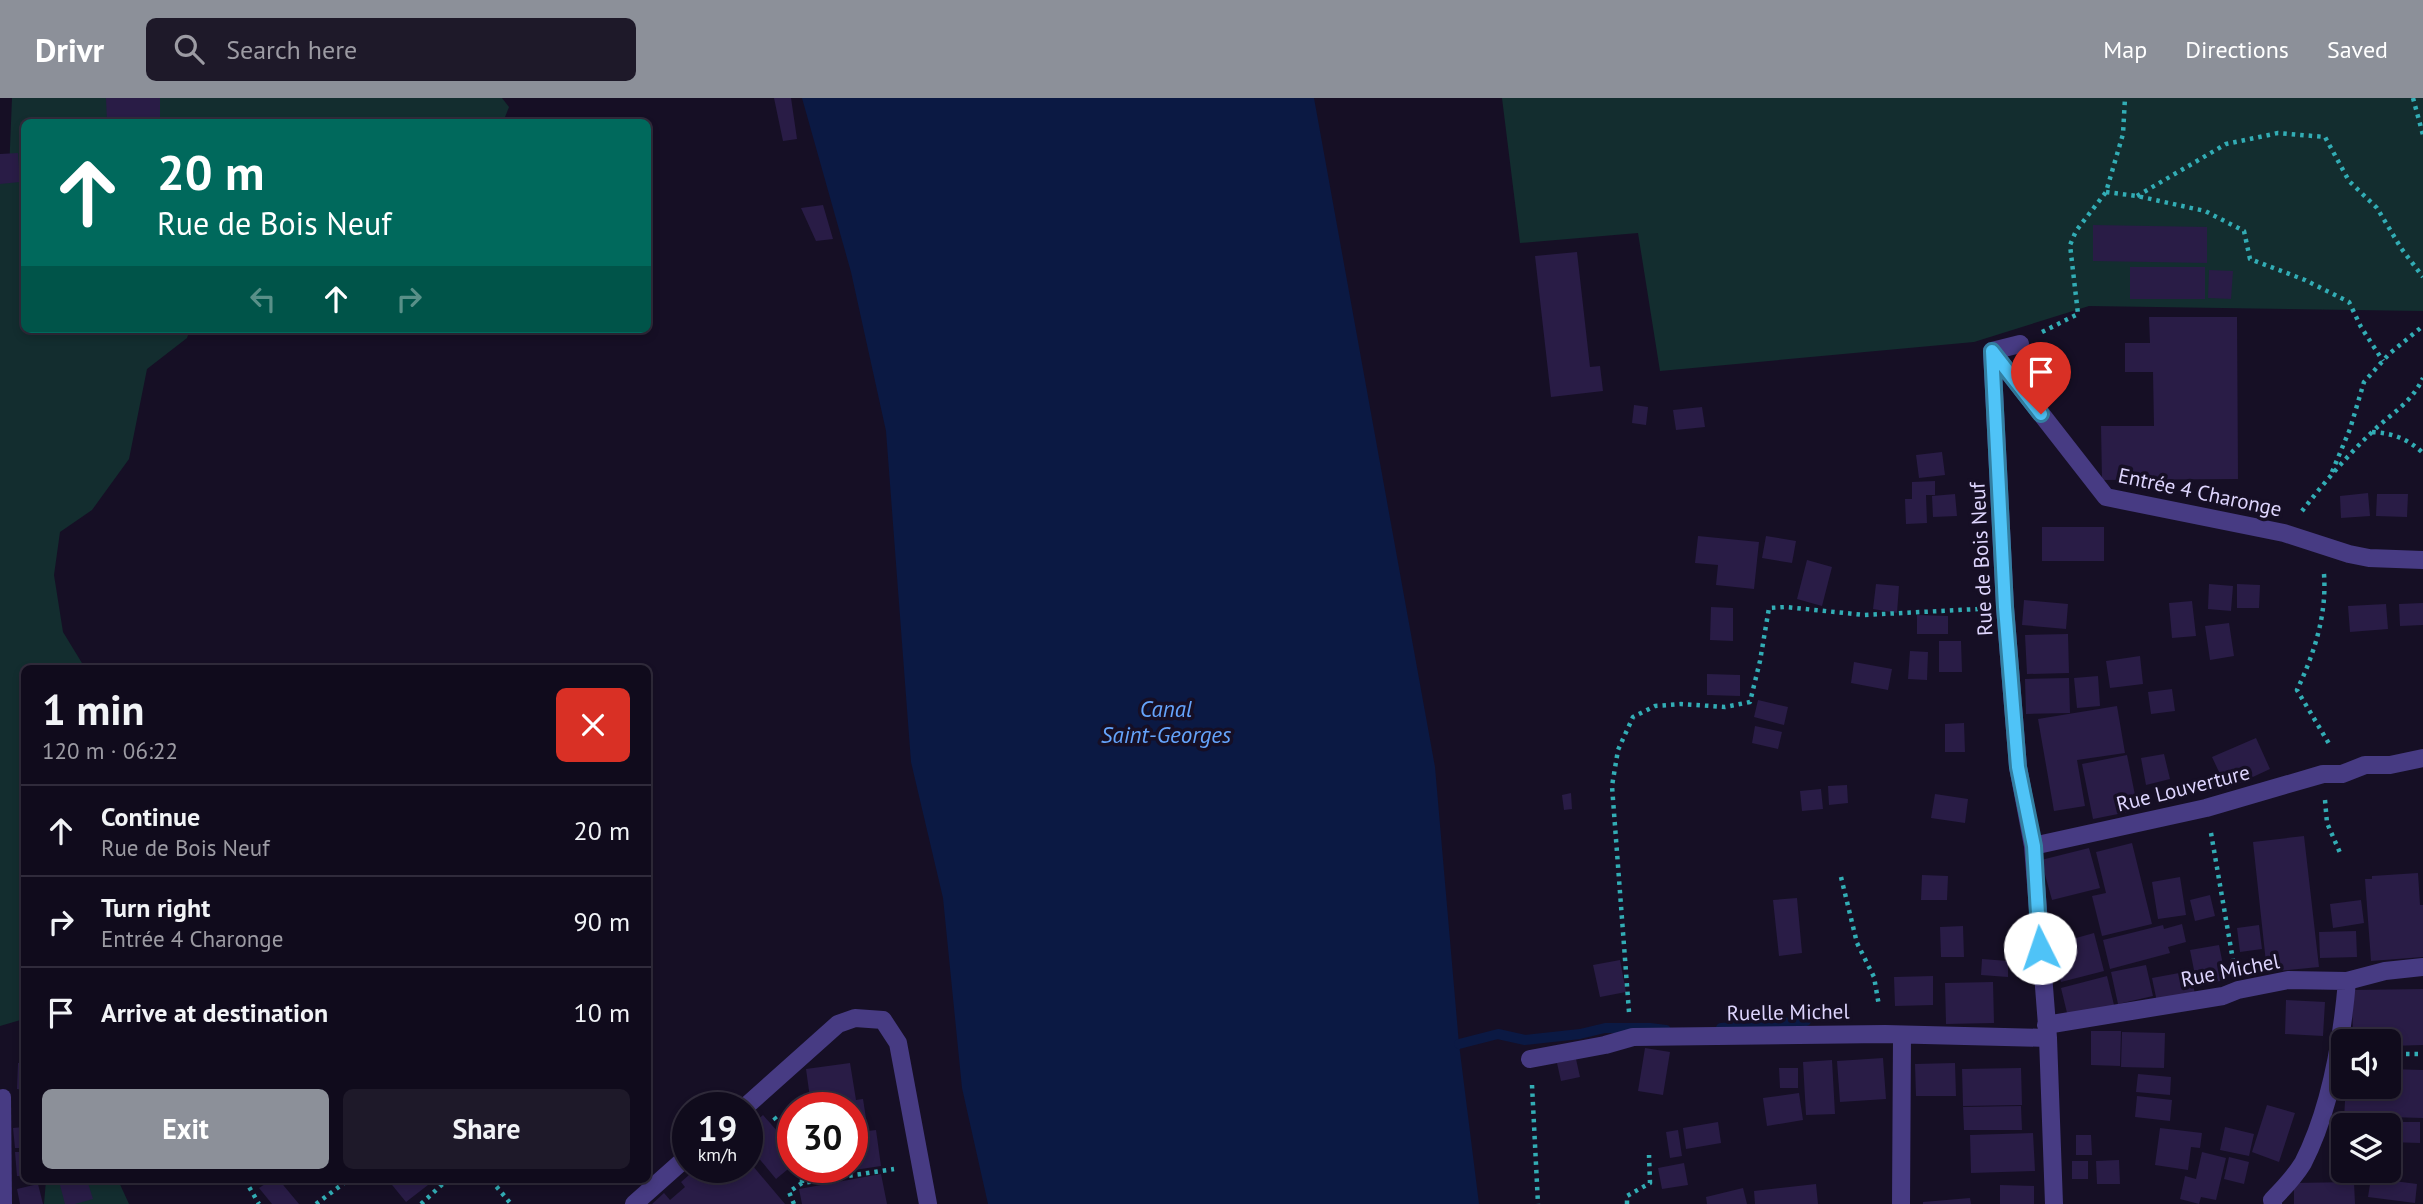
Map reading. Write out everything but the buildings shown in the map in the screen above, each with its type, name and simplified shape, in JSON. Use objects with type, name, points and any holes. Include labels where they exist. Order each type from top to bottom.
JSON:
[{"type":"street","points":[[1992,351],[2020,344]]},
{"type":"street","name":"Entrée 4 Charonge","points":[[1992,351],[2106,497],[2284,533],[2369,558],[2423,559]]},
{"type":"street","name":"Rue de Bois Neuf","points":[[1992,351],[2005,607],[2018,767],[2034,846],[2047,1031],[2054,1204]]},
{"type":"street","name":"Rue Louverture","points":[[2034,846],[2206,808],[2323,775],[2342,774],[2365,765],[2390,765],[2423,758]]},
{"type":"street","name":"Rue Michel","points":[[2047,1031],[2288,981],[2347,981],[2385,971],[2423,967]]},
{"type":"street","points":[[2273,1204],[2272,1200],[2302,1164],[2321,1118],[2340,1038],[2347,981]]},
{"type":"street","points":[[762,1092],[838,1024],[855,1018],[883,1020],[898,1043],[928,1204]]},
{"type":"street","name":"Ruelle Michel","points":[[1530,1059],[1633,1037],[2047,1031]]},
{"type":"street","points":[[1894,1035],[1901,1204]]},
{"type":"street","points":[[634,1204],[672,1170]]},
{"type":"lane","points":[[3,1097],[4,1204]]},
{"type":"path","points":[[2020,344],[2078,314],[2070,245],[2076,231],[2106,192],[2123,134],[2125,98]]},
{"type":"path","points":[[2413,98],[2423,135]]},
{"type":"path","points":[[2137,196],[2226,144],[2278,133],[2325,137],[2349,181],[2377,208],[2401,248],[2423,277]]},
{"type":"path","points":[[2106,192],[2205,211],[2245,231],[2250,259],[2305,279],[2350,302],[2361,327],[2383,361]]},
{"type":"path","points":[[2330,475],[2350,429],[2364,382],[2383,361],[2423,326]]},
{"type":"path","points":[[2284,533],[2330,475],[2371,432],[2415,396],[2423,378]]},
{"type":"path","points":[[2371,432],[2391,433],[2423,453]]},
{"type":"path","points":[[2321,545],[2325,586],[2323,613],[2311,661],[2297,690],[2306,709],[2326,737],[2342,774]]},
{"type":"path","points":[[1633,1037],[1612,786],[1618,750],[1633,717],[1655,706],[1681,704],[1724,707],[1750,702],[1769,608],[1786,607],[1864,615],[2005,607]]},
{"type":"path","points":[[2323,775],[2327,823],[2341,855]]},
{"type":"path","points":[[2206,808],[2238,990]]},
{"type":"path","points":[[1841,877],[1857,943],[1874,977],[1894,1035]]},
{"type":"path","points":[[2401,1054],[2423,1054]]},
{"type":"path","points":[[1530,1059],[1538,1204]]},
{"type":"path","points":[[1627,1204],[1627,1195],[1650,1183],[1649,1155]]},
{"type":"path","points":[[868,1173],[919,1165]]},
{"type":"path","points":[[247,1183],[259,1204]]},
{"type":"path","points":[[316,1204],[344,1183]]},
{"type":"path","points":[[421,1204],[444,1183]]},
{"type":"path","points":[[494,1183],[511,1204]]},
{"type":"path","points":[[794,1204],[789,1192],[802,1183]]},
{"type":"green space","points":[[12,98],[502,98],[509,107],[504,119],[21,119],[21,333],[189,333],[187,338],[147,369],[129,459],[92,510],[60,532],[54,575],[63,632],[83,665],[21,665],[21,1020],[0,1026],[0,174],[9,172]]},
{"type":"green space","points":[[1502,98],[2423,98],[2423,311],[2089,306],[1974,342],[1660,371],[1638,233],[1520,243]]},
{"type":"green space","points":[[46,1183],[119,1183],[129,1204],[44,1204]]},
{"type":"water","name":"Canal Saint-Georges","points":[[802,98],[1314,98],[1435,767],[1459,1044],[1479,1204],[988,1204],[962,1088],[943,898],[911,762],[886,431],[851,272]]},
{"type":"waterway","points":[[1721,1028],[1806,1021]]},
{"type":"waterway","points":[[1459,1044],[1498,1034],[1525,1040],[1580,1034],[1605,1028],[1666,1030]]},
{"type":"route","points":[[2040,948],[2034,846],[2018,767],[2005,607],[1992,351],[2041,414]]}]
